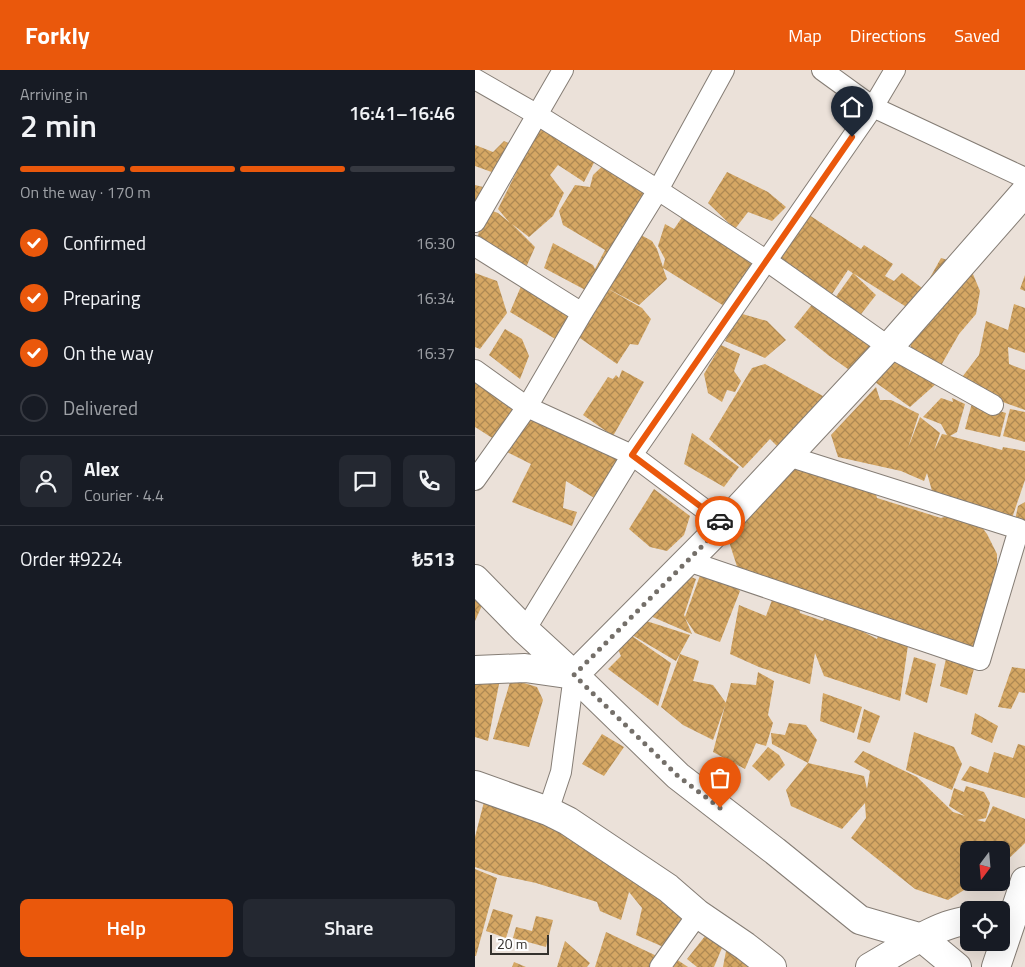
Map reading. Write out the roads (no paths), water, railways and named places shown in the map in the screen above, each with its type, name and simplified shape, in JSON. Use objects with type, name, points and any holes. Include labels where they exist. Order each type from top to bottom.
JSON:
[{"type":"street","points":[[475,222],[563,70]]},
{"type":"street","points":[[475,480],[527,407],[582,312],[658,190],[724,70]]},
{"type":"street","points":[[822,70],[873,107],[1025,178]]},
{"type":"street","points":[[525,630],[632,455],[873,107],[895,70]]},
{"type":"street","points":[[475,79],[536,114],[658,190],[767,261],[889,347],[993,405]]},
{"type":"street","points":[[548,811],[561,772],[574,675],[688,561],[788,456],[889,347],[1025,192]]},
{"type":"street","points":[[475,246],[582,312]]},
{"type":"street","points":[[475,370],[527,407],[632,455],[724,524]]},
{"type":"street","points":[[688,561],[980,660],[1022,532],[788,456]]},
{"type":"street","points":[[475,579],[525,630],[678,776],[775,850],[860,920],[922,938],[957,967]]},
{"type":"street","points":[[475,670],[525,668],[574,675]]},
{"type":"street","points":[[475,785],[548,811],[568,822],[667,888],[698,914],[772,967]]},
{"type":"street","points":[[996,967],[1025,881]]},
{"type":"street","points":[[660,967],[698,914]]},
{"type":"street","points":[[860,920],[868,948],[869,967],[934,930],[960,921]]}]
